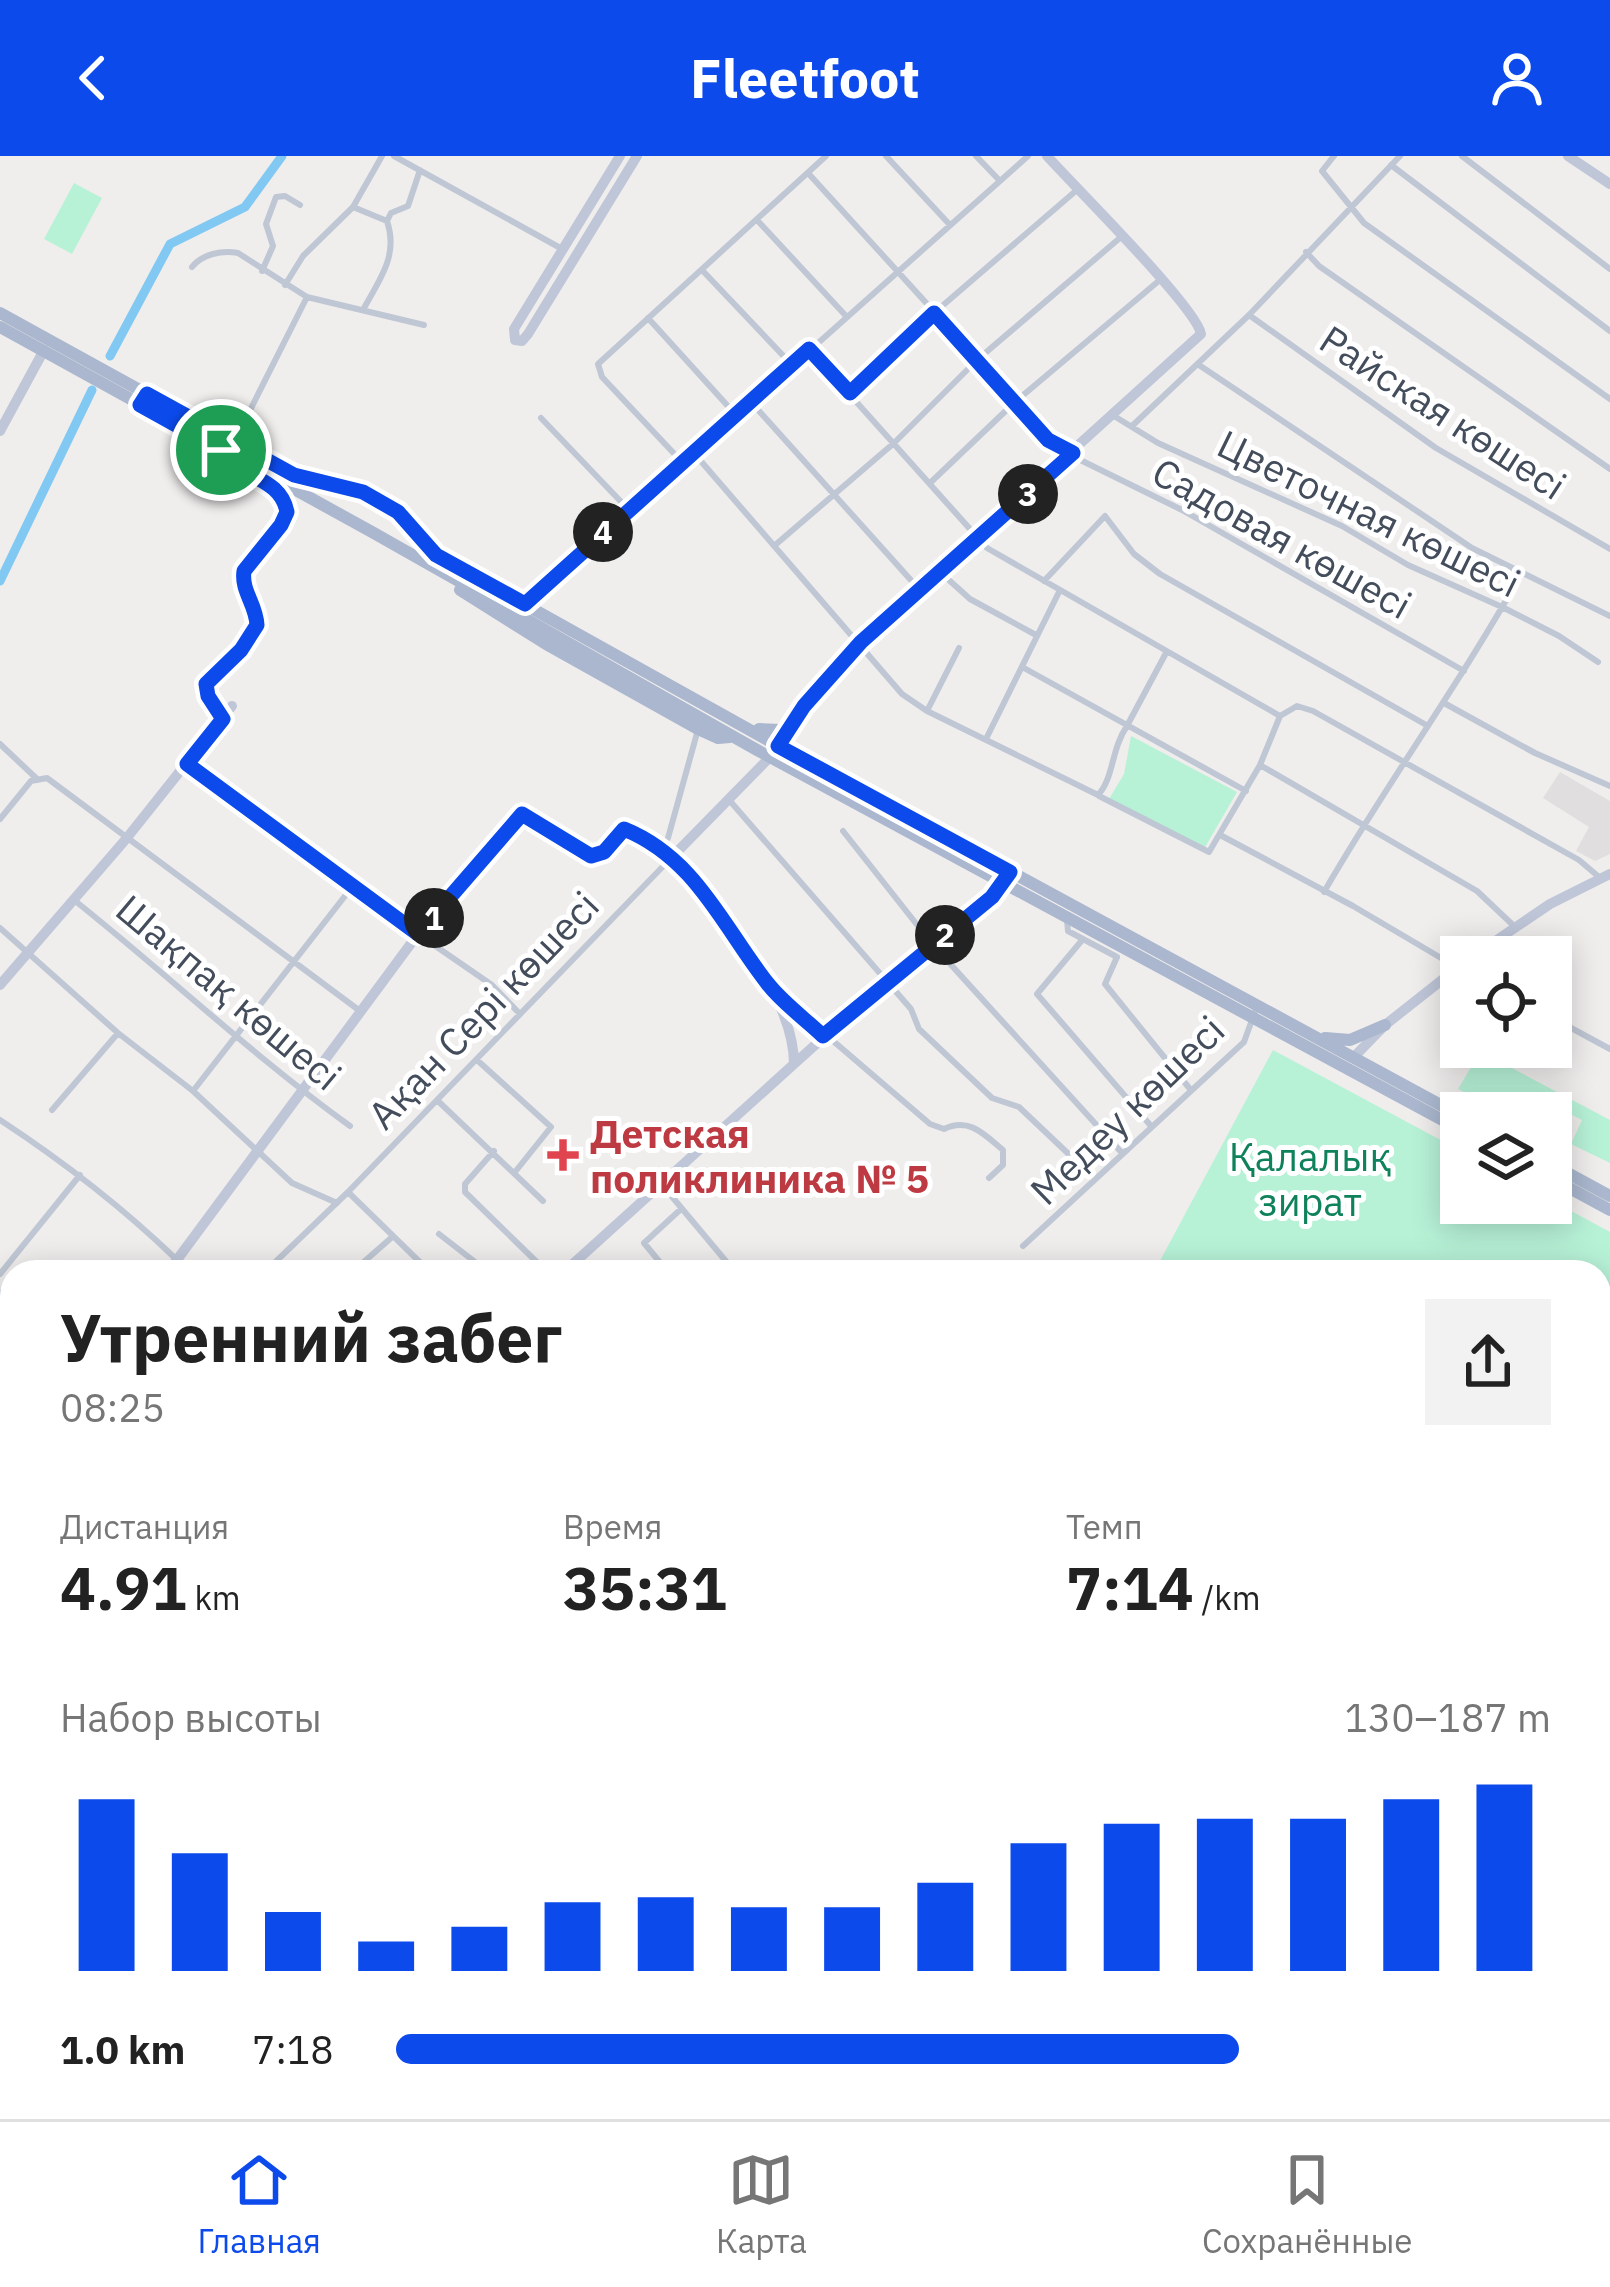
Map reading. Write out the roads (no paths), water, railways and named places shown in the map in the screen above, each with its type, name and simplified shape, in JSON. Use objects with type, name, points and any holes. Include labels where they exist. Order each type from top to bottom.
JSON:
[{"type":"main road","points":[[0,313],[221,450],[525,604],[669,701],[737,731]]},
{"type":"main road","points":[[0,327],[47,344]]},
{"type":"main road","points":[[144,400],[311,482],[363,492],[398,512],[468,598],[698,729],[718,738],[737,731],[770,732],[791,724]]},
{"type":"main road","points":[[447,577],[584,646],[1256,1012],[1440,1118]]},
{"type":"main road","points":[[669,701],[684,721]]},
{"type":"main road","points":[[1006,878],[1067,918],[1309,1034],[1440,1105]]},
{"type":"main road","points":[[1309,1034],[1342,1042],[1385,1025]]},
{"type":"main road","points":[[1572,1175],[1610,1196]]},
{"type":"main road","points":[[1572,1189],[1610,1210]]},
{"type":"street","points":[[285,285],[303,256],[353,207],[382,156]]},
{"type":"street","points":[[394,156],[565,250]]},
{"type":"street","points":[[620,156],[512,336],[522,341],[637,156]]},
{"type":"street","points":[[682,462],[602,377],[598,364],[826,156]]},
{"type":"street","points":[[886,156],[950,224]]},
{"type":"street","points":[[976,156],[1000,181]]},
{"type":"street","points":[[525,604],[1028,156]]},
{"type":"street","points":[[1047,156],[1161,279],[1199,324],[1201,334],[1221,343]]},
{"type":"street","points":[[1334,156],[1322,168],[1348,209],[1610,399]]},
{"type":"street","points":[[1131,427],[1249,315],[1400,156]]},
{"type":"street","points":[[1462,156],[1610,269]]},
{"type":"street","points":[[1568,156],[1588,162],[1610,184]]},
{"type":"street","points":[[1391,165],[1610,331]]},
{"type":"street","points":[[363,310],[392,254],[387,221],[391,213],[408,206],[420,170]]},
{"type":"street","name":"Садовая көшесі","points":[[808,173],[1048,440],[1182,510],[1464,671]]},
{"type":"street","points":[[850,393],[934,313],[1078,189]]},
{"type":"street","points":[[262,271],[273,246],[266,224],[276,197],[285,196],[300,205]]},
{"type":"street","points":[[353,207],[387,221]]},
{"type":"street","points":[[757,220],[846,316]]},
{"type":"street","points":[[774,546],[836,496],[977,360],[1120,237]]},
{"type":"street","points":[[1306,252],[1319,266],[1610,469]]},
{"type":"street","points":[[192,267],[201,258],[238,253],[307,297],[424,325]]},
{"type":"street","points":[[702,270],[792,365]]},
{"type":"street","points":[[930,484],[1015,402],[1161,279]]},
{"type":"street","points":[[233,442],[307,297]]},
{"type":"street","name":"Райская көшесі","points":[[1249,315],[1436,448],[1610,549]]},
{"type":"street","points":[[648,318],[736,415]]},
{"type":"street","name":"Ақан Сері көшесі","points":[[278,1260],[438,1101],[774,751],[861,642],[1201,334]]},
{"type":"street","points":[[0,431],[47,344]]},
{"type":"street","points":[[809,349],[1004,560],[1280,716]]},
{"type":"street","points":[[1199,364],[1472,548],[1610,616]]},
{"type":"street","points":[[750,401],[920,590]]},
{"type":"street","name":"Цветочная көшесі","points":[[1114,416],[1158,443],[1342,526],[1408,565],[1502,607],[1598,662]]},
{"type":"street","points":[[541,418],[628,509]]},
{"type":"street","points":[[221,450],[226,460],[273,486],[283,496],[287,512],[244,571],[244,591],[257,619],[253,635],[206,684],[223,719]]},
{"type":"street","points":[[693,452],[902,694],[1204,852],[1222,836],[1280,716],[1291,708],[1305,707],[1606,876]]},
{"type":"street","points":[[1044,581],[1105,516],[1134,554],[1160,574],[1428,726]]},
{"type":"street","points":[[940,572],[970,598],[1036,635]]},
{"type":"street","points":[[1324,892],[1521,574]]},
{"type":"street","points":[[986,739],[1059,592]]},
{"type":"street","points":[[927,711],[959,648]]},
{"type":"street","points":[[1098,795],[1106,788],[1112,753],[1166,652]]},
{"type":"street","points":[[1024,668],[1246,791]]},
{"type":"street","points":[[1444,703],[1534,753],[1610,786]]},
{"type":"street","points":[[0,985],[232,706]]},
{"type":"street","points":[[662,847],[698,729]]},
{"type":"street","points":[[0,743],[38,778],[47,778],[360,1011]]},
{"type":"street","points":[[187,764],[492,985],[520,1014]]},
{"type":"street","points":[[1260,765],[1477,891],[1514,926]]},
{"type":"street","points":[[0,819],[38,778]]},
{"type":"street","points":[[728,799],[910,1009],[919,1029],[992,1098],[1019,1107],[1094,1179]]},
{"type":"street","points":[[0,1120],[80,1174],[177,1260],[418,934],[522,814],[588,855],[600,855],[624,829],[674,856],[734,932],[769,986],[794,1045],[794,1064]]},
{"type":"street","points":[[843,831],[933,945],[1122,1153]]},
{"type":"street","points":[[1222,836],[1440,957]]},
{"type":"street","points":[[1500,936],[1606,876]]},
{"type":"street","points":[[578,1260],[823,1036],[992,897],[1006,878]]},
{"type":"street","points":[[193,1091],[352,887]]},
{"type":"street","name":"Шақпақ көшесі","points":[[74,900],[155,964],[235,1037],[350,1126]]},
{"type":"street","points":[[1067,918],[1068,931],[1117,957],[1105,984],[1190,1089]]},
{"type":"street","points":[[0,928],[118,1034],[193,1091],[292,1184],[337,1203]]},
{"type":"street","points":[[1082,939],[1037,994],[1151,1126]]},
{"type":"street","points":[[1354,1058],[1385,1025],[1440,983]]},
{"type":"street","points":[[769,986],[930,1124],[944,1129],[957,1123],[973,1126],[1003,1150],[1003,1165],[989,1178]]},
{"type":"street","name":"Медеу көшесі","points":[[1023,1246],[1244,1042],[1256,1012]]},
{"type":"street","points":[[1572,1029],[1610,1049]]},
{"type":"street","points":[[52,1110],[118,1034]]},
{"type":"street","points":[[476,1059],[551,1127],[515,1172]]},
{"type":"street","points":[[438,1101],[543,1201]]},
{"type":"street","points":[[494,1151],[465,1184],[465,1192],[535,1260]]},
{"type":"street","points":[[11,1260],[80,1174]]},
{"type":"street","points":[[663,1186],[725,1260]]},
{"type":"street","points":[[348,1192],[417,1260]]},
{"type":"street","points":[[658,1260],[644,1243],[681,1209]]},
{"type":"street","points":[[439,1234],[473,1260]]},
{"type":"street","points":[[367,1260],[392,1238]]},
{"type":"waterway","points":[[110,356],[170,244],[245,207],[282,156]]},
{"type":"waterway","points":[[0,581],[92,390]]},
{"type":"place","name":"Детская поликлиника № 5","points":[[563,1155]]},
{"type":"park label","name":"Қалалық зират","points":[[1310,1178]]}]
